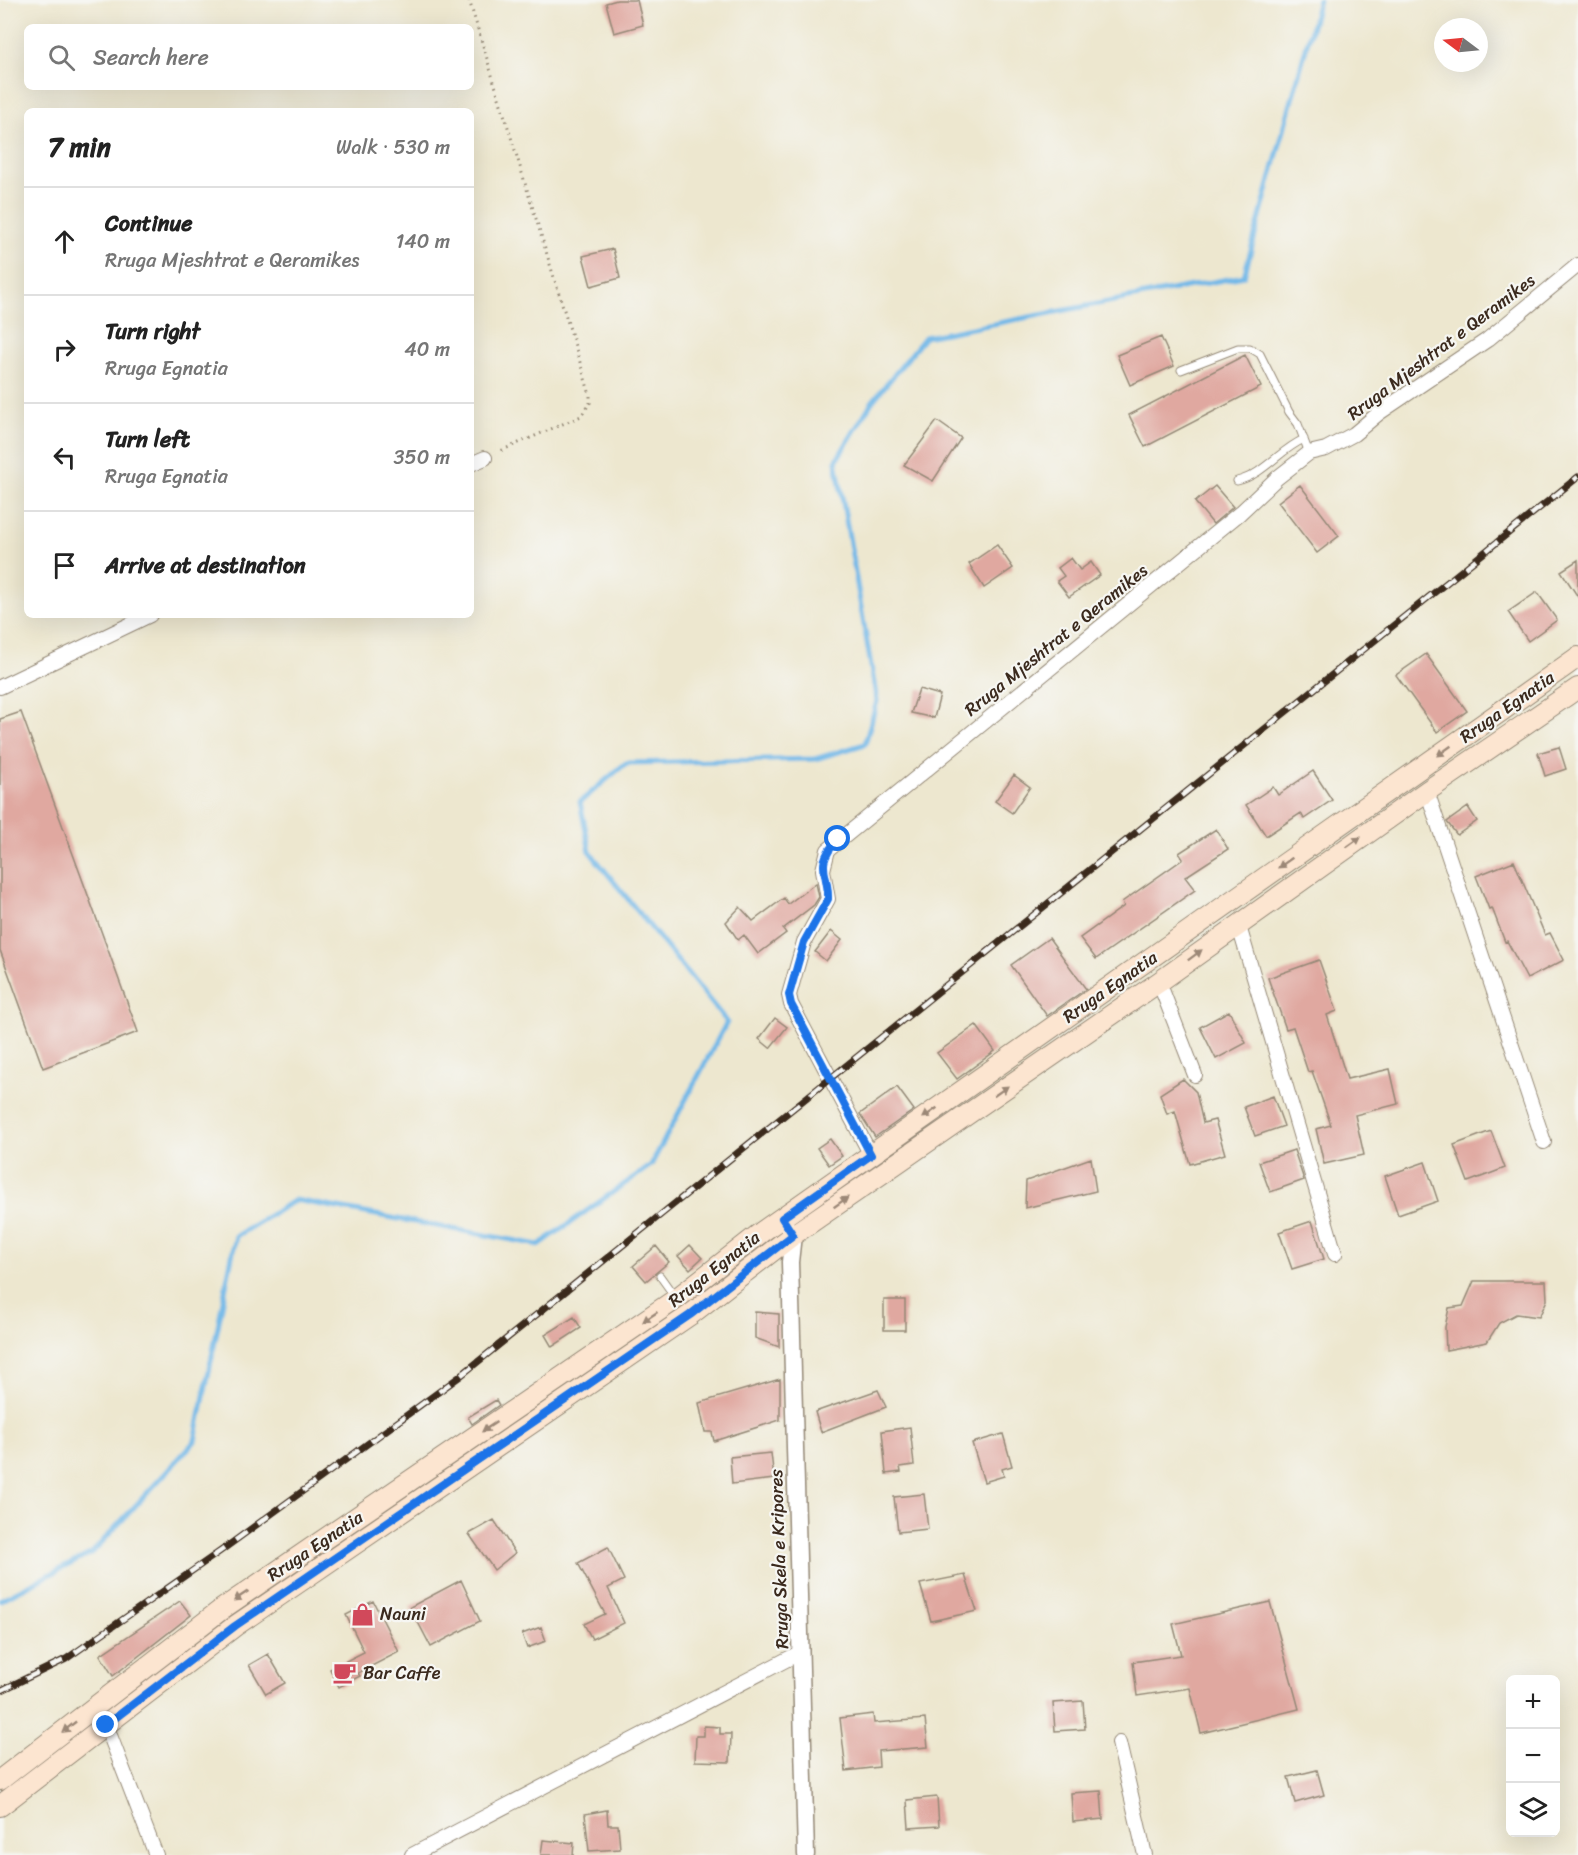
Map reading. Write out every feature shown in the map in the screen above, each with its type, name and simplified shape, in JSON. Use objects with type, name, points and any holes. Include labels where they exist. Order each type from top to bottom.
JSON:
[{"type":"main road","name":"Rruga Egnatia","points":[[1,1778],[222,1610],[676,1299],[763,1231],[1578,657]]},
{"type":"main road","name":"Rruga Egnatia","points":[[0,1806],[235,1626],[690,1315],[782,1256],[793,1235],[1159,982],[1238,923],[1427,790],[1578,688]]},
{"type":"street","name":"Rruga Mjeshtrat e Qeramikes","points":[[871,1155],[791,1004],[789,995],[804,942],[828,899],[823,870],[828,850],[1310,453],[1333,446],[1354,434],[1379,412],[1487,340],[1578,265]]},
{"type":"street","points":[[474,463],[485,458]]},
{"type":"street","points":[[0,687],[144,618]]},
{"type":"street","points":[[1427,790],[1544,1142]]},
{"type":"street","points":[[1238,923],[1335,1254]]},
{"type":"street","points":[[1159,982],[1195,1075]]},
{"type":"street","points":[[782,1218],[793,1235]]},
{"type":"street","points":[[763,1231],[782,1256]]},
{"type":"street","name":"Rruga Skela e Kripores","points":[[782,1256],[801,1652],[806,1855]]},
{"type":"street","points":[[412,1855],[801,1652]]},
{"type":"street","points":[[106,1725],[156,1855]]},
{"type":"street","points":[[1119,1743],[1145,1855]]},
{"type":"lane","points":[[1180,370],[1238,348],[1250,348],[1260,354],[1310,453]]},
{"type":"lane","points":[[1238,481],[1264,470],[1292,444],[1304,439]]},
{"type":"lane","points":[[660,1276],[676,1299]]},
{"type":"path","points":[[469,0],[590,395],[587,409],[574,420],[485,458]]},
{"type":"building","points":[[617,0],[637,0],[643,25],[614,33],[606,3]]},
{"type":"building","points":[[613,249],[620,278],[591,286],[583,256]]},
{"type":"building","points":[[1161,337],[1174,366],[1130,385],[1117,355]]},
{"type":"building","points":[[1245,355],[1261,387],[1145,447],[1129,415]]},
{"type":"building","points":[[937,421],[961,438],[933,481],[904,465]]},
{"type":"building","points":[[1300,485],[1339,536],[1317,553],[1278,502]]},
{"type":"building","points":[[1215,486],[1233,507],[1213,524],[1195,502]]},
{"type":"building","points":[[997,545],[1013,568],[984,588],[969,564]]},
{"type":"building","points":[[1071,558],[1080,570],[1091,562],[1100,575],[1069,597],[1057,581],[1064,576],[1058,568]]},
{"type":"building","points":[[1578,560],[1578,597],[1561,571]]},
{"type":"building","points":[[1537,592],[1557,620],[1528,641],[1508,612]]},
{"type":"building","points":[[1426,654],[1467,711],[1437,732],[1396,675]]},
{"type":"building","points":[[919,689],[940,695],[934,718],[911,713]]},
{"type":"building","points":[[21,712],[138,1032],[43,1068],[0,950],[0,719]]},
{"type":"building","points":[[1559,747],[1566,769],[1545,776],[1538,753]]},
{"type":"building","points":[[1313,771],[1332,800],[1304,819],[1301,813],[1266,836],[1246,805],[1273,787],[1278,795]]},
{"type":"building","points":[[1014,775],[1030,787],[1012,813],[995,801]]},
{"type":"building","points":[[1468,807],[1477,821],[1457,835],[1447,822]]},
{"type":"building","points":[[1216,829],[1228,849],[1185,877],[1195,890],[1096,959],[1080,938],[1124,906],[1122,902],[1183,859],[1179,853]]},
{"type":"building","points":[[1514,861],[1545,935],[1550,933],[1564,960],[1527,979],[1507,941],[1505,942],[1476,876]]},
{"type":"building","points":[[816,883],[819,897],[814,905],[783,929],[786,933],[758,954],[744,935],[738,940],[726,922],[740,907],[753,921],[784,898],[788,904]]},
{"type":"building","points":[[831,931],[842,940],[826,961],[815,952]]},
{"type":"building","points":[[1049,938],[1086,989],[1047,1016],[1011,965]]},
{"type":"building","points":[[1319,960],[1337,1011],[1327,1015],[1347,1079],[1390,1069],[1398,1104],[1355,1115],[1364,1155],[1324,1164],[1316,1129],[1331,1125],[1312,1071],[1308,1072],[1293,1027],[1286,1029],[1268,978]]},
{"type":"building","points":[[1229,1011],[1246,1043],[1216,1059],[1200,1027]]},
{"type":"building","points":[[775,1018],[787,1027],[770,1048],[759,1039]]},
{"type":"building","points":[[976,1025],[995,1051],[957,1079],[937,1053]]},
{"type":"building","points":[[1183,1079],[1196,1092],[1203,1123],[1215,1120],[1225,1154],[1190,1164],[1175,1111],[1167,1114],[1160,1094]]},
{"type":"building","points":[[897,1087],[914,1110],[875,1137],[860,1114]]},
{"type":"building","points":[[1273,1096],[1284,1126],[1255,1136],[1244,1107]]},
{"type":"building","points":[[1491,1131],[1505,1168],[1468,1182],[1454,1145]]},
{"type":"building","points":[[830,1139],[842,1156],[829,1165],[817,1148]]},
{"type":"building","points":[[1294,1150],[1304,1180],[1270,1192],[1259,1162]]},
{"type":"building","points":[[1091,1158],[1096,1191],[1025,1208],[1026,1181]]},
{"type":"building","points":[[1425,1162],[1438,1201],[1398,1215],[1385,1176]]},
{"type":"building","points":[[1312,1221],[1324,1259],[1292,1269],[1279,1232]]},
{"type":"building","points":[[690,1245],[702,1258],[690,1269],[678,1256]]},
{"type":"building","points":[[656,1246],[669,1262],[646,1281],[633,1266]]},
{"type":"building","points":[[1474,1281],[1546,1281],[1547,1300],[1539,1317],[1516,1314],[1499,1323],[1487,1342],[1446,1350],[1445,1327],[1449,1308],[1463,1306]]},
{"type":"building","points":[[884,1300],[905,1300],[905,1330],[884,1330]]},
{"type":"building","points":[[755,1312],[779,1314],[779,1347],[755,1338]]},
{"type":"building","points":[[574,1317],[581,1328],[552,1347],[545,1335]]},
{"type":"building","points":[[780,1379],[780,1420],[714,1441],[712,1432],[705,1432],[699,1403]]},
{"type":"building","points":[[878,1390],[886,1407],[821,1432],[815,1412]]},
{"type":"building","points":[[496,1400],[499,1405],[472,1424],[468,1417]]},
{"type":"building","points":[[910,1427],[914,1465],[900,1467],[901,1472],[886,1474],[882,1431]]},
{"type":"building","points":[[1003,1434],[1012,1466],[1002,1469],[1004,1476],[984,1482],[972,1443]]},
{"type":"building","points":[[771,1453],[774,1479],[732,1484],[730,1457]]},
{"type":"building","points":[[924,1494],[928,1529],[898,1532],[894,1497]]},
{"type":"building","points":[[494,1520],[515,1553],[494,1570],[469,1534]]},
{"type":"building","points":[[608,1547],[624,1580],[608,1588],[624,1623],[592,1639],[584,1624],[605,1614],[578,1563]]},
{"type":"building","points":[[965,1575],[977,1611],[931,1621],[920,1584]]},
{"type":"building","points":[[461,1580],[480,1621],[431,1647],[410,1607]]},
{"type":"building","points":[[180,1601],[191,1615],[113,1676],[100,1655]]},
{"type":"building","points":[[373,1601],[399,1652],[358,1673],[360,1676],[339,1687],[330,1669],[364,1652],[346,1615]]},
{"type":"building","points":[[1270,1602],[1299,1709],[1201,1733],[1190,1688],[1137,1696],[1133,1662],[1181,1655],[1173,1624]]},
{"type":"building","points":[[541,1627],[546,1641],[527,1648],[522,1634]]},
{"type":"building","points":[[268,1654],[285,1683],[266,1694],[249,1665]]},
{"type":"building","points":[[1083,1701],[1085,1729],[1055,1731],[1053,1703]]},
{"type":"building","points":[[873,1714],[874,1723],[925,1719],[928,1747],[878,1751],[879,1767],[846,1771],[840,1718]]},
{"type":"building","points":[[704,1726],[720,1727],[720,1734],[731,1734],[730,1762],[695,1761],[696,1736],[704,1736]]},
{"type":"building","points":[[1317,1770],[1324,1795],[1295,1803],[1288,1777]]},
{"type":"building","points":[[1101,1791],[1103,1819],[1073,1822],[1071,1793]]},
{"type":"building","points":[[937,1797],[939,1826],[909,1828],[907,1800]]},
{"type":"building","points":[[607,1810],[608,1825],[618,1825],[620,1849],[589,1851],[585,1814]]},
{"type":"building","points":[[543,1840],[574,1843],[573,1855],[541,1855]]},
{"type":"waterway","points":[[0,1600],[92,1553],[195,1441],[236,1236],[295,1200],[539,1245],[651,1165],[727,1022],[590,852],[580,802],[626,763],[815,759],[865,744],[877,701],[836,461],[872,402],[925,337],[1244,276],[1319,0]]},
{"type":"railway","points":[[0,1691],[66,1659],[222,1550],[459,1377],[1578,477]]},
{"type":"place","name":"Nauni","points":[[362,1614]]},
{"type":"place","name":"Bar Caffe","points":[[345,1673]]},
{"type":"route","points":[[106,1725],[235,1626],[690,1315],[793,1235],[782,1218],[871,1155],[791,1004],[789,995],[804,942],[828,899],[828,891],[823,878],[824,859],[828,850],[838,839]]}]
